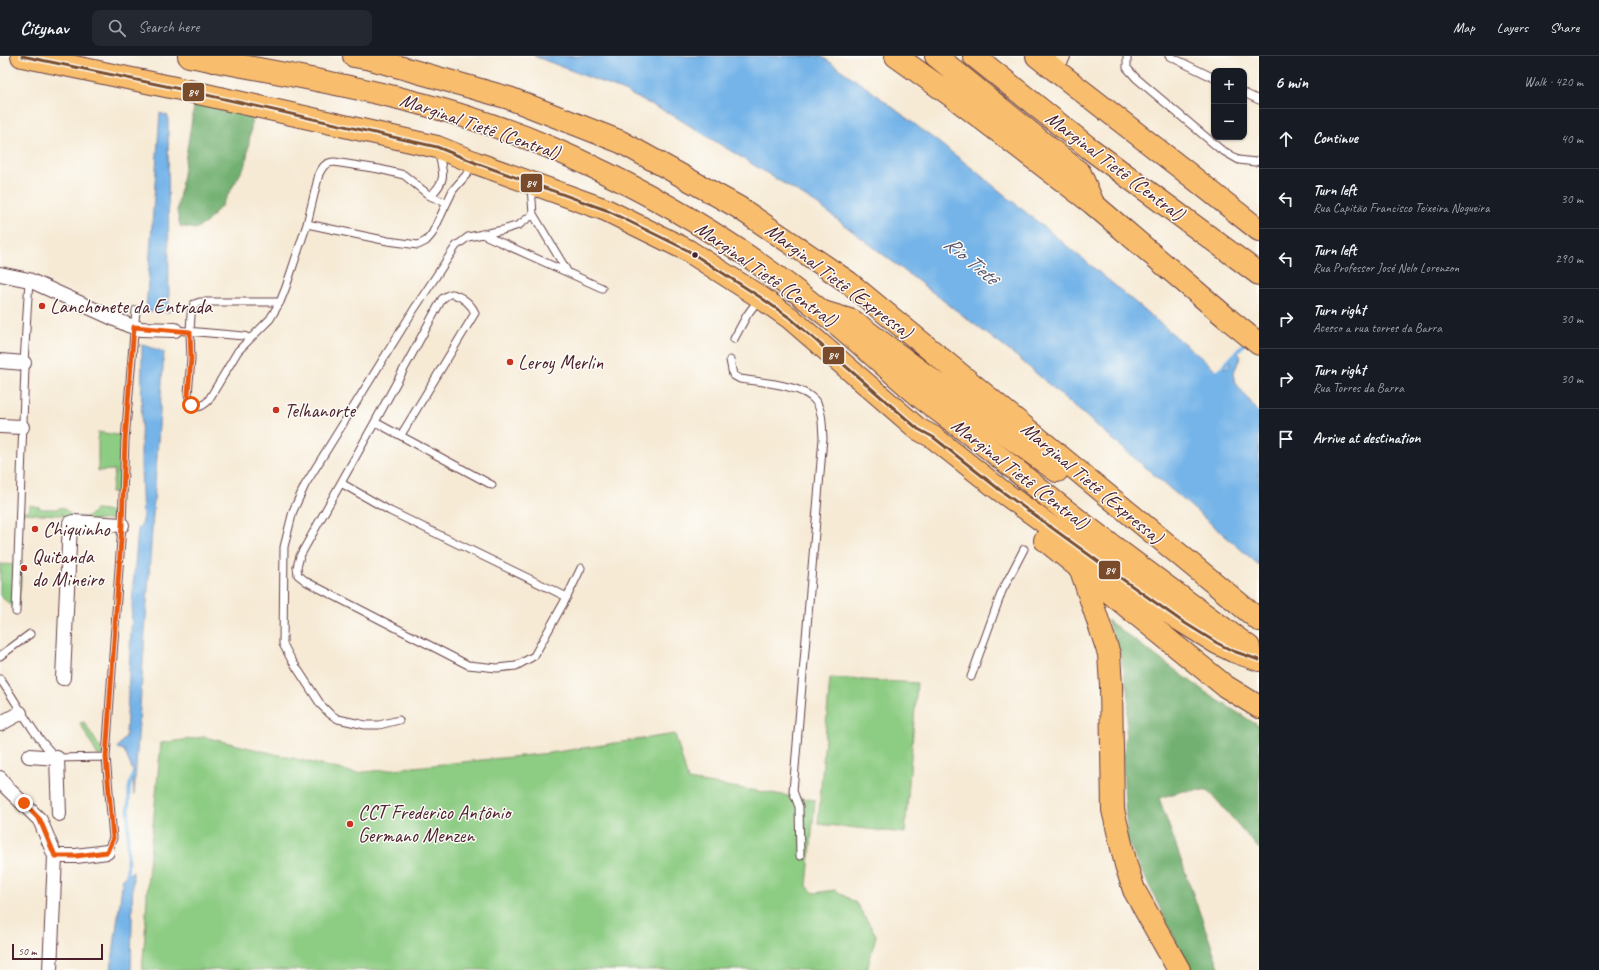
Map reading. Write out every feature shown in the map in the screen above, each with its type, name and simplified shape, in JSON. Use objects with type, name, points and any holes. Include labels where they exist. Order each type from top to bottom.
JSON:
[{"type":"highway","name":"Marginal Tietê (Central)","points":[[189,56],[208,58],[378,93],[442,110],[499,128],[548,147],[638,190],[742,252],[823,312],[922,398],[998,456],[1063,509],[1259,655]]},
{"type":"highway","name":"Marginal Tietê (Expressa)","points":[[354,56],[371,59],[509,98],[621,142],[738,206],[848,282],[1259,620]]},
{"type":"highway","points":[[896,56],[956,99],[1092,202],[1259,344]]},
{"type":"highway","points":[[936,56],[1080,174],[1092,202]]},
{"type":"highway","name":"Marginal Tietê (Central)","points":[[974,56],[1089,148],[1259,274]]},
{"type":"highway","points":[[995,56],[1024,80],[1085,136],[1089,148]]},
{"type":"highway","points":[[32,57],[437,147],[476,163],[606,210],[687,250],[760,297],[790,318],[918,429],[933,437],[1006,495],[1124,581],[1180,620],[1218,643],[1259,660]]},
{"type":"highway","points":[[1050,60],[1259,230]]},
{"type":"highway","points":[[823,312],[853,321],[1092,498],[1129,512]]},
{"type":"highway","points":[[918,429],[928,443],[1081,570],[1225,686],[1259,707]]},
{"type":"highway","points":[[1081,570],[1109,654],[1111,685],[1113,810],[1126,865],[1134,890],[1179,970]]},
{"type":"street","points":[[0,274],[29,280],[117,321],[134,327],[175,330]]},
{"type":"street","points":[[0,361],[24,363]]},
{"type":"street","points":[[0,426],[22,427]]},
{"type":"street","points":[[63,678],[70,524],[73,522],[122,525]]},
{"type":"street","points":[[0,724],[20,713]]},
{"type":"street","points":[[29,756],[56,758],[58,814]]},
{"type":"street","points":[[0,778],[6,787],[40,820],[55,856],[50,970]]},
{"type":"street","points":[[55,856],[76,856],[107,852]]},
{"type":"lane","points":[[1127,56],[1127,68],[1136,78],[1220,149],[1239,160],[1255,162],[1259,160]]},
{"type":"lane","points":[[1169,56],[1211,77]]},
{"type":"lane","points":[[1247,94],[1259,100]]},
{"type":"lane","points":[[430,196],[441,184],[443,179],[442,166],[437,147]]},
{"type":"lane","points":[[280,302],[200,302],[194,304],[192,308],[190,332],[191,359],[188,394],[189,401],[194,407],[203,406],[208,401],[238,351],[249,338],[260,330],[270,319],[280,302],[307,224],[322,166],[327,163],[334,162],[404,175],[430,196],[446,203]]},
{"type":"lane","points":[[307,224],[388,241],[418,245],[426,241],[432,234],[452,190],[476,163]]},
{"type":"lane","points":[[531,182],[533,214],[568,272]]},
{"type":"lane","points":[[399,720],[379,725],[365,724],[338,719],[330,714],[320,705],[283,644],[284,547],[293,511],[305,485],[456,246],[468,237],[504,230],[519,225],[533,214]]},
{"type":"lane","points":[[481,234],[602,288]]},
{"type":"lane","points":[[16,612],[24,363],[29,280]]},
{"type":"lane","points":[[401,435],[475,313],[472,305],[453,294],[442,299],[300,556],[296,567],[298,575],[307,582],[468,665],[497,668],[516,666],[534,656],[568,598],[581,568]]},
{"type":"lane","points":[[734,339],[746,315],[760,297]]},
{"type":"lane","points":[[107,852],[113,838],[113,830],[106,757],[122,525],[125,440],[136,310]]},
{"type":"lane","points":[[175,330],[244,336],[249,338]]},
{"type":"lane","points":[[730,360],[733,375],[740,379],[800,389],[810,395],[817,402],[821,415],[823,438],[793,791],[800,807],[800,856]]},
{"type":"lane","points":[[375,422],[492,485]]},
{"type":"lane","points":[[341,483],[390,511],[568,598]]},
{"type":"lane","points":[[971,677],[1002,591],[1024,549]]},
{"type":"lane","points":[[0,656],[30,634]]},
{"type":"lane","points":[[0,679],[30,725],[48,750],[56,758],[106,757]]},
{"type":"green space","points":[[195,100],[253,114],[246,164],[222,205],[206,223],[195,229],[180,226],[177,211]]},
{"type":"green space","points":[[98,432],[124,436],[121,494],[111,492],[115,470],[98,471]]},
{"type":"green space","points":[[30,505],[39,507],[40,509],[58,509],[62,507],[74,517],[88,517],[95,510],[116,512],[117,519],[70,522],[63,517],[62,513],[61,515],[19,513],[20,511],[29,511]]},
{"type":"green space","points":[[0,564],[22,565],[17,610],[0,596]]},
{"type":"green space","points":[[1107,620],[1208,694],[1259,726],[1259,849],[1208,790],[1183,791],[1159,798],[1220,970],[1190,970],[1127,840],[1123,763],[1129,698],[1120,654]]},
{"type":"green space","points":[[830,678],[917,683],[905,833],[818,824]]},
{"type":"green space","points":[[84,722],[104,754],[98,756],[80,723]]},
{"type":"green space","points":[[675,734],[688,780],[815,800],[807,886],[814,893],[835,890],[856,903],[876,935],[867,970],[142,970],[148,876],[161,743],[204,737],[355,773],[550,753]]},
{"type":"water","name":"Rio Tietê","points":[[534,56],[821,56],[870,90],[968,165],[1216,370],[1228,367],[1235,352],[1241,356],[1233,374],[1235,382],[1259,413],[1259,565],[1016,356],[817,204],[674,116],[624,91]]},
{"type":"water","points":[[160,113],[168,116],[169,312],[146,311]]},
{"type":"water","points":[[142,343],[164,352],[134,796],[133,771],[124,750],[117,748],[126,736],[133,589],[138,529],[143,522],[141,464]]},
{"type":"water","points":[[133,871],[131,970],[111,970],[123,878]]},
{"type":"waterway","points":[[1218,372],[1245,343]]},
{"type":"waterway","points":[[127,879],[129,789],[133,774]]},
{"type":"transit line","name":"84","points":[[22,56],[180,89],[437,147],[476,163],[606,210],[687,250],[760,297],[790,318],[918,429],[933,437],[1000,490],[1125,581],[1180,620],[1217,643],[1233,651],[1259,660]]},
{"type":"place","name":"Lanchonete da Entrada","points":[[42,306]]},
{"type":"place","name":"Leroy Merlin","points":[[510,362]]},
{"type":"place","name":"Telhanorte","points":[[276,410]]},
{"type":"place","name":"Chiquinho","points":[[35,529]]},
{"type":"place","name":"Quitanda do Mineiro","points":[[24,568]]},
{"type":"place","name":"CCT Frederico Antônio Germano Menzen","points":[[350,824]]},
{"type":"route","points":[[24,803],[40,820],[55,856],[76,856],[107,852],[113,838],[113,830],[106,757],[122,525],[125,440],[134,327],[190,332],[191,359],[188,394],[191,405]]}]
